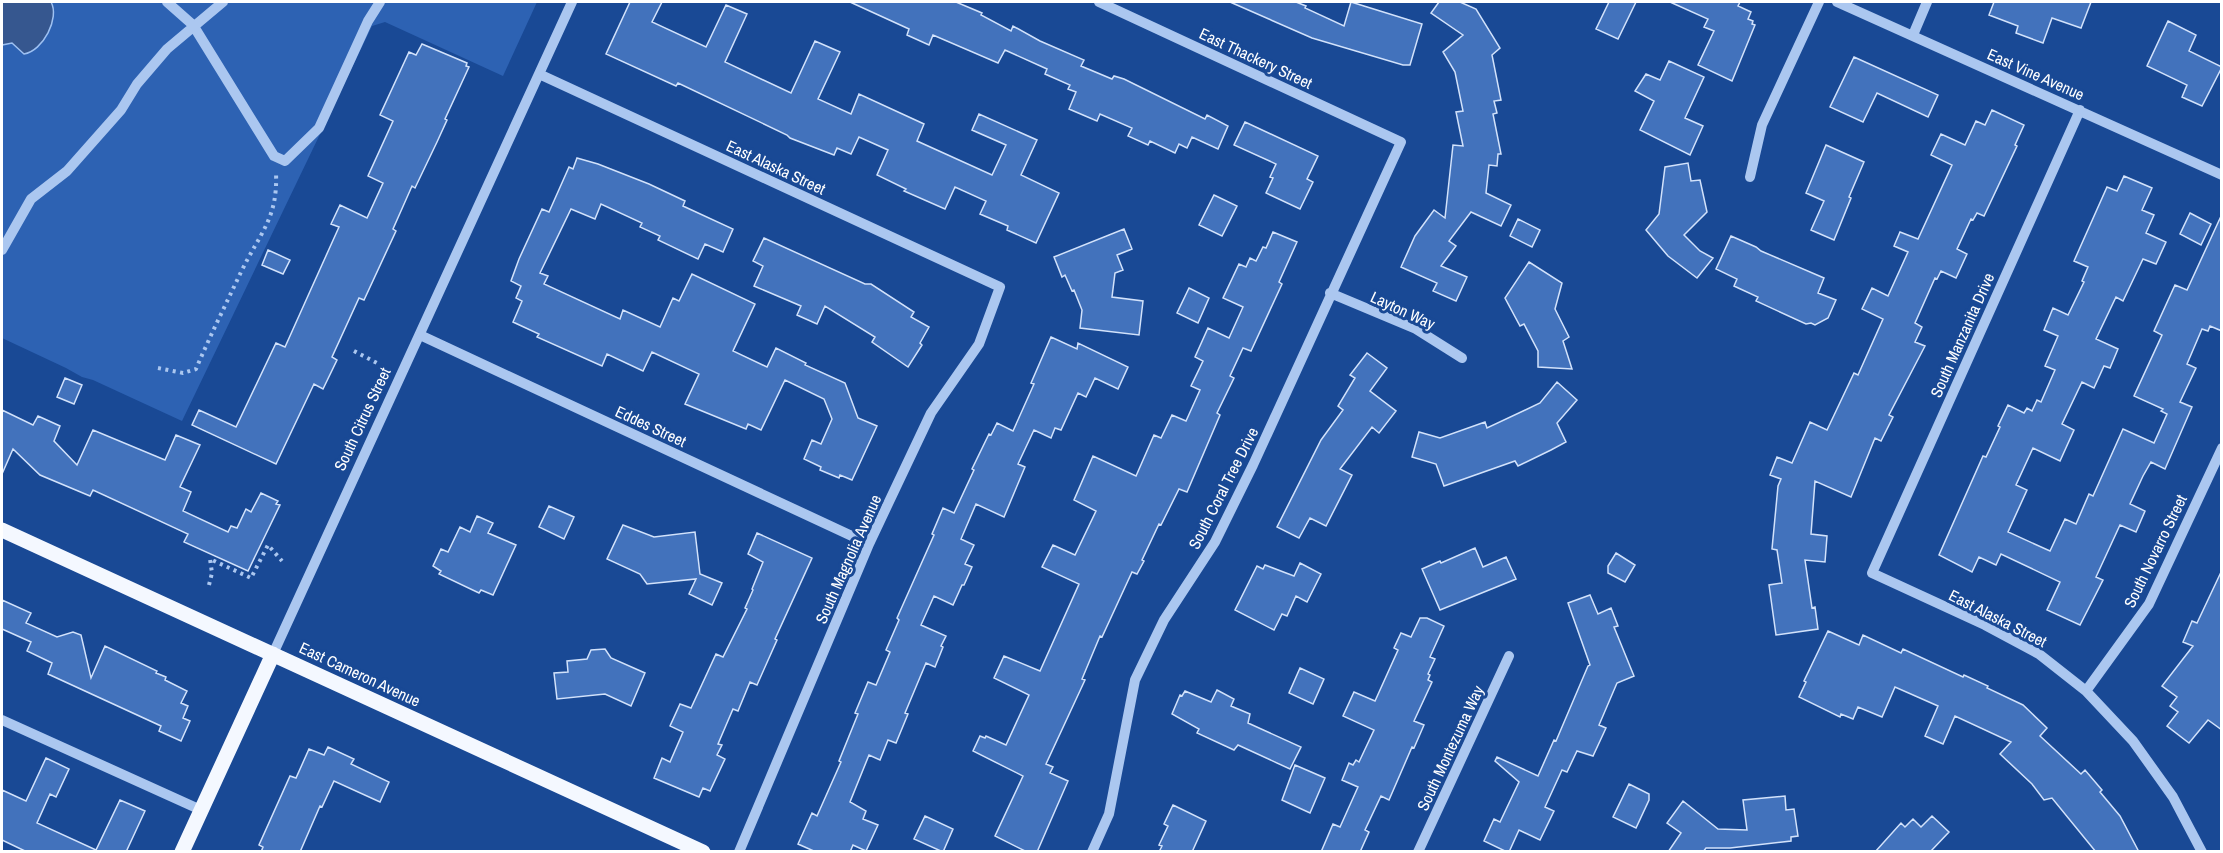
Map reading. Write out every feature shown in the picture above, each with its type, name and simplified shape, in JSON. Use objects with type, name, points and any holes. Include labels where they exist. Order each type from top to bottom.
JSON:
[{"type":"main road","name":"East Cameron Avenue","points":[[2,530],[704,852]]},
{"type":"main road","name":"South Citrus Street","points":[[182,852],[273,654]]},
{"type":"street","points":[[166,2],[193,25],[274,156],[285,161],[319,128],[368,21],[380,2]]},
{"type":"street","points":[[2,250],[31,199],[67,171],[122,110],[136,84],[167,49],[223,2]]},
{"type":"street","name":"South Citrus Street","points":[[273,654],[572,2]]},
{"type":"street","name":"East Thackery Street","points":[[1099,2],[1401,142]]},
{"type":"street","points":[[1750,177],[1762,125],[1819,2]]},
{"type":"street","name":"East Vine Avenue","points":[[1836,2],[2222,175]]},
{"type":"street","points":[[1913,35],[1927,2]]},
{"type":"street","name":"East Alaska Street","points":[[539,74],[1000,287]]},
{"type":"street","name":"South Manzanita Drive","points":[[1872,573],[2080,110]]},
{"type":"street","name":"South Coral Tree Drive","points":[[1092,852],[1109,814],[1135,680],[1164,620],[1215,542],[1258,454],[1401,142]]},
{"type":"street","name":"South Magnolia Avenue","points":[[739,852],[869,543],[931,413],[979,344],[1000,287]]},
{"type":"street","name":"Layton Way","points":[[1330,293],[1416,329],[1462,358]]},
{"type":"street","name":"Eddes Street","points":[[420,335],[869,543]]},
{"type":"street","name":"South Novarro Street","points":[[2086,691],[2149,604],[2222,448]]},
{"type":"street","name":"East Alaska Street","points":[[1872,573],[1985,625],[2039,654],[2086,691],[2133,741],[2173,798],[2202,852]]},
{"type":"street","name":"South Montezuma Way","points":[[1418,852],[1509,657]]},
{"type":"street","points":[[2,720],[201,810]]},
{"type":"path","points":[[158,368],[183,373],[196,369],[241,272],[269,222],[276,198],[276,170],[285,161]]},
{"type":"path","points":[[354,351],[377,363]]},
{"type":"path","points":[[209,585],[212,573],[210,559],[251,578],[268,545],[282,561]]},
{"type":"shaded area","points":[[2,2],[537,2],[503,76],[385,22],[372,26],[182,421],[82,377],[2,338]]},
{"type":"shaded area","points":[[2,2],[51,2],[53,16],[48,33],[38,47],[31,52],[24,54],[12,43],[2,45]]},
{"type":"building","points":[[630,2],[662,2],[652,22],[706,47],[726,5],[747,14],[725,62],[791,93],[815,41],[840,52],[818,99],[851,114],[859,94],[924,124],[917,141],[992,175],[1006,145],[972,130],[979,114],[1037,140],[1021,175],[1059,193],[1036,243],[1007,230],[1008,226],[980,214],[986,201],[955,187],[945,209],[904,191],[906,189],[877,175],[888,150],[859,137],[851,154],[837,148],[834,155],[790,138],[678,83],[676,86],[606,54]]},
{"type":"building","points":[[850,2],[956,2],[982,13],[981,15],[1011,31],[1013,26],[1040,41],[1084,60],[1081,66],[1112,79],[1114,76],[1124,79],[1205,119],[1207,115],[1228,126],[1218,149],[1192,137],[1187,148],[1179,144],[1175,153],[1150,141],[1148,145],[1128,136],[1132,128],[1100,114],[1097,121],[1069,109],[1076,92],[1068,89],[1070,85],[1045,74],[1047,69],[1005,50],[998,63],[933,35],[929,45],[907,35],[909,29]]},
{"type":"building","points":[[1230,2],[1296,2],[1344,26],[1351,2],[1422,24],[1410,65],[1403,65],[1312,38]]},
{"type":"building","points":[[1439,2],[1460,2],[1476,9],[1500,48],[1492,55],[1501,100],[1494,101],[1497,113],[1493,114],[1501,154],[1498,154],[1497,166],[1489,165],[1486,193],[1511,205],[1501,226],[1471,212],[1449,241],[1456,246],[1441,266],[1467,277],[1456,301],[1433,291],[1437,283],[1401,267],[1415,236],[1434,210],[1445,218],[1453,145],[1463,146],[1456,112],[1463,111],[1455,72],[1443,52],[1463,35],[1431,13]]},
{"type":"building","points":[[1609,2],[1636,2],[1618,39],[1596,29]]},
{"type":"building","points":[[1670,2],[1740,2],[1738,6],[1751,12],[1748,19],[1755,25],[1732,81],[1698,65],[1714,31],[1704,27],[1708,19]]},
{"type":"building","points":[[1994,2],[2091,2],[2081,28],[2052,18],[2043,43],[2016,33],[2018,26],[1989,15]]},
{"type":"building","points":[[2168,21],[2196,35],[2189,51],[2222,67],[2202,106],[2182,97],[2187,85],[2147,66]]},
{"type":"building","points":[[422,44],[467,63],[466,66],[469,67],[415,188],[412,186],[393,229],[396,231],[364,300],[359,298],[332,357],[337,360],[323,389],[314,384],[276,464],[192,425],[199,410],[236,427],[276,343],[285,347],[339,227],[331,224],[340,205],[367,218],[383,183],[368,176],[393,121],[380,115],[409,52],[416,55]]},
{"type":"building","points":[[1854,57],[1938,95],[1928,117],[1877,93],[1863,122],[1830,107]]},
{"type":"building","points":[[1669,61],[1704,77],[1685,118],[1703,126],[1690,155],[1640,130],[1654,101],[1635,91],[1646,74],[1660,80]]},
{"type":"building","points":[[1992,110],[2024,125],[2015,145],[2017,146],[1984,216],[1977,213],[1973,220],[1971,219],[1957,249],[1967,254],[1956,278],[1941,271],[1937,279],[1935,278],[1915,323],[1922,327],[1915,342],[1925,346],[1889,415],[1893,417],[1881,441],[1875,438],[1851,497],[1815,481],[1811,534],[1827,536],[1825,562],[1805,560],[1812,608],[1815,607],[1818,629],[1776,635],[1769,585],[1782,583],[1777,550],[1772,549],[1778,486],[1781,479],[1770,475],[1777,457],[1792,463],[1810,422],[1827,430],[1854,373],[1858,375],[1883,319],[1862,309],[1872,288],[1888,296],[1908,252],[1894,246],[1900,232],[1918,239],[1952,165],[1931,155],[1941,134],[1965,145],[1976,121],[1985,125]]},
{"type":"building","points":[[1245,122],[1318,156],[1307,179],[1313,182],[1300,209],[1266,193],[1276,164],[1234,145]]},
{"type":"building","points":[[1826,145],[1864,162],[1834,240],[1811,230],[1824,201],[1806,193]]},
{"type":"building","points":[[577,158],[649,184],[685,201],[683,206],[733,229],[723,252],[705,244],[698,259],[658,240],[660,236],[640,227],[642,223],[601,204],[595,219],[571,209],[540,273],[548,276],[544,284],[620,319],[623,310],[660,327],[673,298],[679,301],[692,274],[755,304],[733,351],[767,367],[776,348],[806,363],[805,365],[845,383],[858,418],[877,426],[852,480],[840,475],[839,478],[820,470],[821,467],[804,459],[812,440],[821,444],[832,419],[824,399],[785,380],[761,430],[748,424],[746,429],[685,404],[699,374],[652,352],[643,371],[607,354],[602,366],[537,337],[539,334],[513,322],[522,301],[516,298],[521,286],[511,281],[519,259],[542,209],[549,212],[569,167],[573,169]]},
{"type":"building","points":[[1688,163],[1691,181],[1700,180],[1707,212],[1684,235],[1700,251],[1713,258],[1697,278],[1668,256],[1646,230],[1659,214],[1665,167]]},
{"type":"building","points":[[2124,176],[2152,188],[2142,210],[2154,215],[2146,233],[2166,242],[2156,264],[2143,259],[2123,301],[2116,297],[2096,339],[2118,349],[2110,368],[2104,366],[2094,388],[2082,382],[2062,424],[2074,430],[2060,461],[2033,448],[2016,485],[2027,490],[2008,532],[2050,551],[2065,519],[2076,524],[2089,494],[2093,496],[2123,429],[2154,443],[2167,414],[2161,411],[2163,409],[2134,396],[2162,335],[2154,331],[2175,285],[2187,290],[2222,214],[2222,331],[2210,326],[2208,331],[2202,329],[2187,364],[2196,368],[2180,402],[2192,407],[2165,469],[2151,462],[2143,476],[2130,504],[2145,511],[2136,532],[2120,525],[2096,577],[2103,580],[2080,625],[2047,610],[2060,582],[2001,554],[1996,565],[1979,557],[1972,572],[1939,555],[1983,456],[1986,457],[2000,427],[1998,426],[2008,405],[2024,413],[2027,408],[2032,411],[2037,400],[2041,402],[2055,370],[2045,366],[2058,336],[2044,330],[2053,308],[2068,315],[2084,282],[2082,281],[2088,267],[2074,261],[2107,187],[2117,191]]},
{"type":"building","points":[[1214,195],[1237,206],[1222,236],[1199,225]]},
{"type":"building","points":[[2190,213],[2211,224],[2201,245],[2180,234]]},
{"type":"building","points":[[1518,219],[1540,230],[1532,247],[1510,236]]},
{"type":"building","points":[[1124,229],[1132,249],[1117,255],[1123,270],[1115,273],[1112,297],[1143,301],[1139,335],[1080,328],[1082,310],[1065,275],[1062,277],[1054,257]]},
{"type":"building","points":[[1273,232],[1297,242],[1279,282],[1282,284],[1251,351],[1243,348],[1230,376],[1234,378],[1217,413],[1220,415],[1187,492],[1179,489],[1161,525],[1159,524],[1142,560],[1144,561],[1137,574],[1132,572],[1102,637],[1100,636],[1082,679],[1085,680],[1046,764],[1053,767],[1050,773],[1068,781],[1037,852],[1027,852],[995,836],[1023,776],[973,751],[980,736],[985,738],[986,736],[1006,745],[1029,695],[994,678],[1004,656],[1040,671],[1079,584],[1042,567],[1053,545],[1075,555],[1096,511],[1074,500],[1093,456],[1136,476],[1154,435],[1161,438],[1172,415],[1186,421],[1200,390],[1191,386],[1203,361],[1195,357],[1208,328],[1229,338],[1243,307],[1223,298],[1239,264],[1246,267],[1250,258],[1256,261],[1263,247],[1266,248]]},
{"type":"building","points":[[1731,236],[1824,278],[1818,293],[1836,300],[1828,318],[1815,325],[1806,324],[1756,301],[1758,297],[1734,286],[1737,279],[1716,269]]},
{"type":"building","points":[[764,238],[865,284],[871,284],[914,312],[911,317],[929,327],[920,343],[922,345],[908,367],[872,342],[875,337],[825,306],[817,324],[797,315],[801,306],[754,286],[763,266],[753,261]]},
{"type":"building","points":[[268,250],[290,260],[283,274],[262,265]]},
{"type":"building","points":[[1529,262],[1562,283],[1555,309],[1569,337],[1563,341],[1572,369],[1538,367],[1538,351],[1524,324],[1520,326],[1505,298]]},
{"type":"building","points":[[1189,288],[1209,298],[1198,323],[1177,313]]},
{"type":"building","points":[[1051,337],[1077,349],[1078,343],[1128,367],[1118,389],[1095,378],[1086,397],[1078,393],[1061,430],[1055,428],[1051,438],[1034,430],[1018,464],[1025,467],[1004,517],[976,504],[961,539],[974,545],[965,564],[972,567],[964,585],[953,605],[934,596],[921,625],[946,636],[935,667],[926,663],[905,713],[908,714],[896,743],[888,740],[880,760],[869,755],[850,802],[866,811],[863,819],[878,825],[866,851],[853,845],[850,852],[816,852],[798,844],[812,813],[817,816],[841,762],[839,761],[858,714],[855,713],[868,682],[876,685],[890,652],[886,650],[899,620],[897,618],[934,535],[932,534],[943,508],[954,513],[974,470],[972,469],[997,423],[1013,431],[1034,384],[1031,383]]},
{"type":"building","points":[[1367,353],[1387,368],[1370,391],[1396,411],[1379,433],[1372,427],[1340,469],[1352,475],[1326,526],[1310,518],[1299,538],[1277,527],[1321,440],[1343,410],[1338,406],[1355,378],[1350,375]]},
{"type":"building","points":[[65,378],[82,385],[74,404],[57,397]]},
{"type":"building","points":[[1557,382],[1577,400],[1557,423],[1566,442],[1551,450],[1518,466],[1515,461],[1444,486],[1436,464],[1412,457],[1419,432],[1440,438],[1485,422],[1487,428],[1540,403]]},
{"type":"building","points":[[2,410],[33,425],[38,416],[60,426],[54,441],[77,465],[93,430],[165,460],[176,435],[200,445],[180,487],[191,492],[183,511],[228,532],[231,526],[237,528],[246,509],[251,512],[261,493],[278,501],[276,504],[280,505],[248,571],[184,542],[188,534],[93,490],[90,496],[40,475],[13,449],[2,474]]},
{"type":"building","points":[[549,506],[574,517],[564,539],[539,527]]},
{"type":"building","points":[[477,516],[493,523],[488,533],[516,545],[493,595],[481,590],[479,593],[439,574],[441,571],[433,566],[441,549],[448,552],[460,527],[470,532]]},
{"type":"building","points":[[623,525],[654,537],[695,532],[700,574],[722,583],[712,605],[689,594],[696,579],[647,584],[640,574],[607,559]]},
{"type":"building","points":[[757,533],[812,558],[757,685],[750,682],[738,711],[733,709],[718,744],[722,745],[717,755],[725,759],[710,791],[703,788],[699,797],[654,778],[662,758],[670,762],[683,732],[670,726],[680,704],[691,708],[716,654],[723,657],[747,609],[745,608],[763,562],[748,554]]},
{"type":"building","points":[[1475,548],[1483,567],[1506,557],[1516,579],[1440,610],[1422,569]]},
{"type":"building","points":[[1616,553],[1635,565],[1625,582],[1608,573],[1608,566]]},
{"type":"building","points":[[1300,563],[1321,574],[1307,602],[1296,596],[1287,616],[1282,614],[1274,630],[1235,610],[1257,566],[1263,569],[1265,565],[1294,576]]},
{"type":"building","points":[[2222,570],[2222,730],[2208,720],[2189,743],[2167,726],[2178,712],[2170,706],[2177,697],[2162,686],[2193,646],[2183,642],[2192,621],[2197,623]]},
{"type":"building","points":[[1590,595],[1598,614],[1611,608],[1618,626],[1614,627],[1634,676],[1617,683],[1599,725],[1606,728],[1593,756],[1577,751],[1567,772],[1562,770],[1545,807],[1554,811],[1540,840],[1519,830],[1507,852],[1484,841],[1494,819],[1500,822],[1519,782],[1495,761],[1497,757],[1538,776],[1590,665],[1568,603]]},
{"type":"building","points":[[2,600],[31,613],[26,623],[57,637],[73,632],[81,635],[91,678],[105,646],[157,671],[156,673],[166,677],[165,680],[187,691],[181,703],[188,706],[183,718],[190,721],[181,741],[159,731],[161,726],[48,674],[52,663],[27,651],[31,642],[2,629]]},
{"type":"building","points":[[1420,618],[1427,618],[1444,626],[1430,657],[1435,659],[1428,674],[1430,675],[1428,680],[1432,682],[1414,721],[1424,725],[1389,800],[1381,796],[1365,830],[1369,832],[1360,852],[1321,852],[1333,824],[1340,827],[1358,787],[1342,780],[1349,763],[1353,765],[1356,760],[1359,762],[1374,730],[1343,716],[1354,692],[1375,701],[1398,650],[1394,648],[1401,633],[1411,637]]},
{"type":"building","points":[[1828,631],[1859,645],[1863,635],[1901,653],[1903,649],[1988,686],[1987,688],[2023,705],[2047,728],[2040,736],[2081,774],[2085,770],[2102,790],[2100,792],[2120,816],[2139,852],[2096,852],[2052,798],[2044,800],[2032,784],[2000,754],[2011,742],[1955,716],[1943,744],[1925,736],[1938,706],[1895,687],[1882,717],[1858,707],[1853,719],[1841,714],[1840,717],[1799,697],[1806,682],[1804,681]]},
{"type":"building","points":[[605,649],[611,658],[645,673],[631,706],[605,694],[557,699],[554,673],[568,672],[567,661],[587,659],[591,650]]},
{"type":"building","points":[[1300,668],[1324,679],[1313,704],[1289,693]]},
{"type":"building","points":[[1217,690],[1234,699],[1231,706],[1250,714],[1248,723],[1301,747],[1290,769],[1238,745],[1234,750],[1197,733],[1199,729],[1172,714],[1180,695],[1182,696],[1185,691],[1211,702]]},
{"type":"building","points":[[328,747],[354,759],[351,764],[389,782],[380,802],[334,781],[322,807],[320,806],[300,852],[261,852],[263,847],[259,845],[290,776],[296,778],[309,749],[324,755]]},
{"type":"building","points":[[46,758],[69,769],[56,797],[50,794],[37,823],[96,850],[120,800],[145,811],[126,852],[27,852],[2,840],[2,790],[26,801]]},
{"type":"building","points":[[1295,765],[1325,778],[1310,813],[1282,800]]},
{"type":"building","points":[[1629,784],[1649,794],[1649,800],[1636,828],[1613,817]]},
{"type":"building","points":[[1785,796],[1786,810],[1794,809],[1798,836],[1791,837],[1791,841],[1730,848],[1706,848],[1703,852],[1668,852],[1681,833],[1667,823],[1683,801],[1718,829],[1747,830],[1743,800]]},
{"type":"building","points":[[1173,805],[1206,821],[1192,852],[1159,852],[1162,846],[1159,845],[1168,826],[1164,824]]},
{"type":"building","points":[[925,816],[953,829],[943,852],[914,839]]},
{"type":"building","points":[[1932,816],[1949,832],[1930,852],[1875,852],[1901,823],[1905,827],[1913,819],[1921,827]]}]
